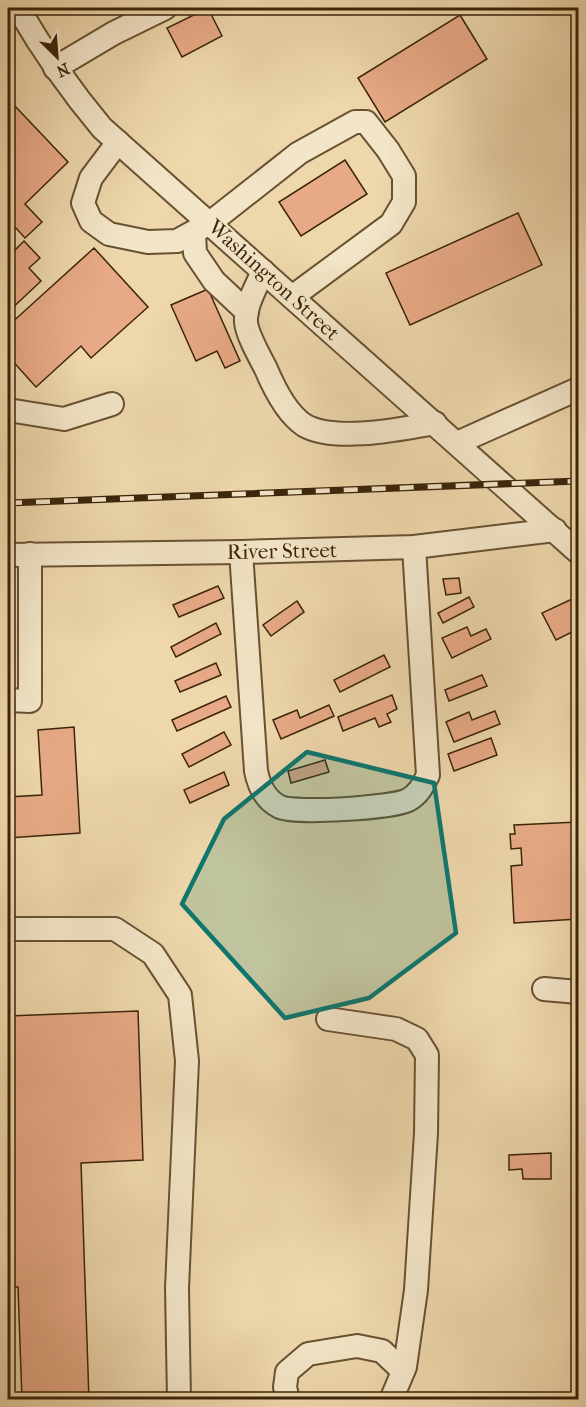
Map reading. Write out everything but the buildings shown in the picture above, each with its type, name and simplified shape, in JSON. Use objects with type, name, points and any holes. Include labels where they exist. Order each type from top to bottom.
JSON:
[{"type":"street","name":"Washington Street","points":[[18,8],[55,68],[102,128],[202,228],[263,271],[579,552]]},
{"type":"street","points":[[55,68],[114,33],[165,8]]},
{"type":"street","points":[[118,142],[91,178],[82,203],[90,221],[109,234],[148,242],[177,241],[202,228],[300,153],[355,122],[366,122],[388,150],[404,176],[404,202],[391,224],[292,297]]},
{"type":"street","points":[[202,228],[195,253],[214,281],[247,312]]},
{"type":"street","points":[[263,271],[247,312],[246,325],[274,387],[292,414],[305,425],[332,433],[376,433],[435,423]]},
{"type":"street","points":[[458,443],[579,389]]},
{"type":"street","points":[[8,410],[64,419],[112,404]]},
{"type":"street","name":"River Street","points":[[8,555],[414,547],[555,530]]},
{"type":"street","points":[[241,552],[256,771],[260,788],[270,801],[291,811],[355,808],[400,802],[410,799],[422,789],[428,775],[414,547]]},
{"type":"street","points":[[8,700],[30,701],[30,554]]},
{"type":"street","points":[[8,929],[115,929],[153,954],[180,995],[187,1061],[177,1288],[179,1400]]},
{"type":"street","points":[[544,989],[579,992]]},
{"type":"street","points":[[328,1019],[396,1029],[417,1040],[427,1055],[426,1133],[416,1290],[403,1371],[392,1400]]},
{"type":"street","points":[[288,1400],[285,1388],[288,1372],[308,1354],[357,1346],[382,1352],[403,1371]]},
{"type":"highlighted area","points":[[307,752],[434,783],[456,933],[369,998],[285,1018],[182,904],[224,819]]},
{"type":"railway","points":[[8,503],[578,481]]}]
